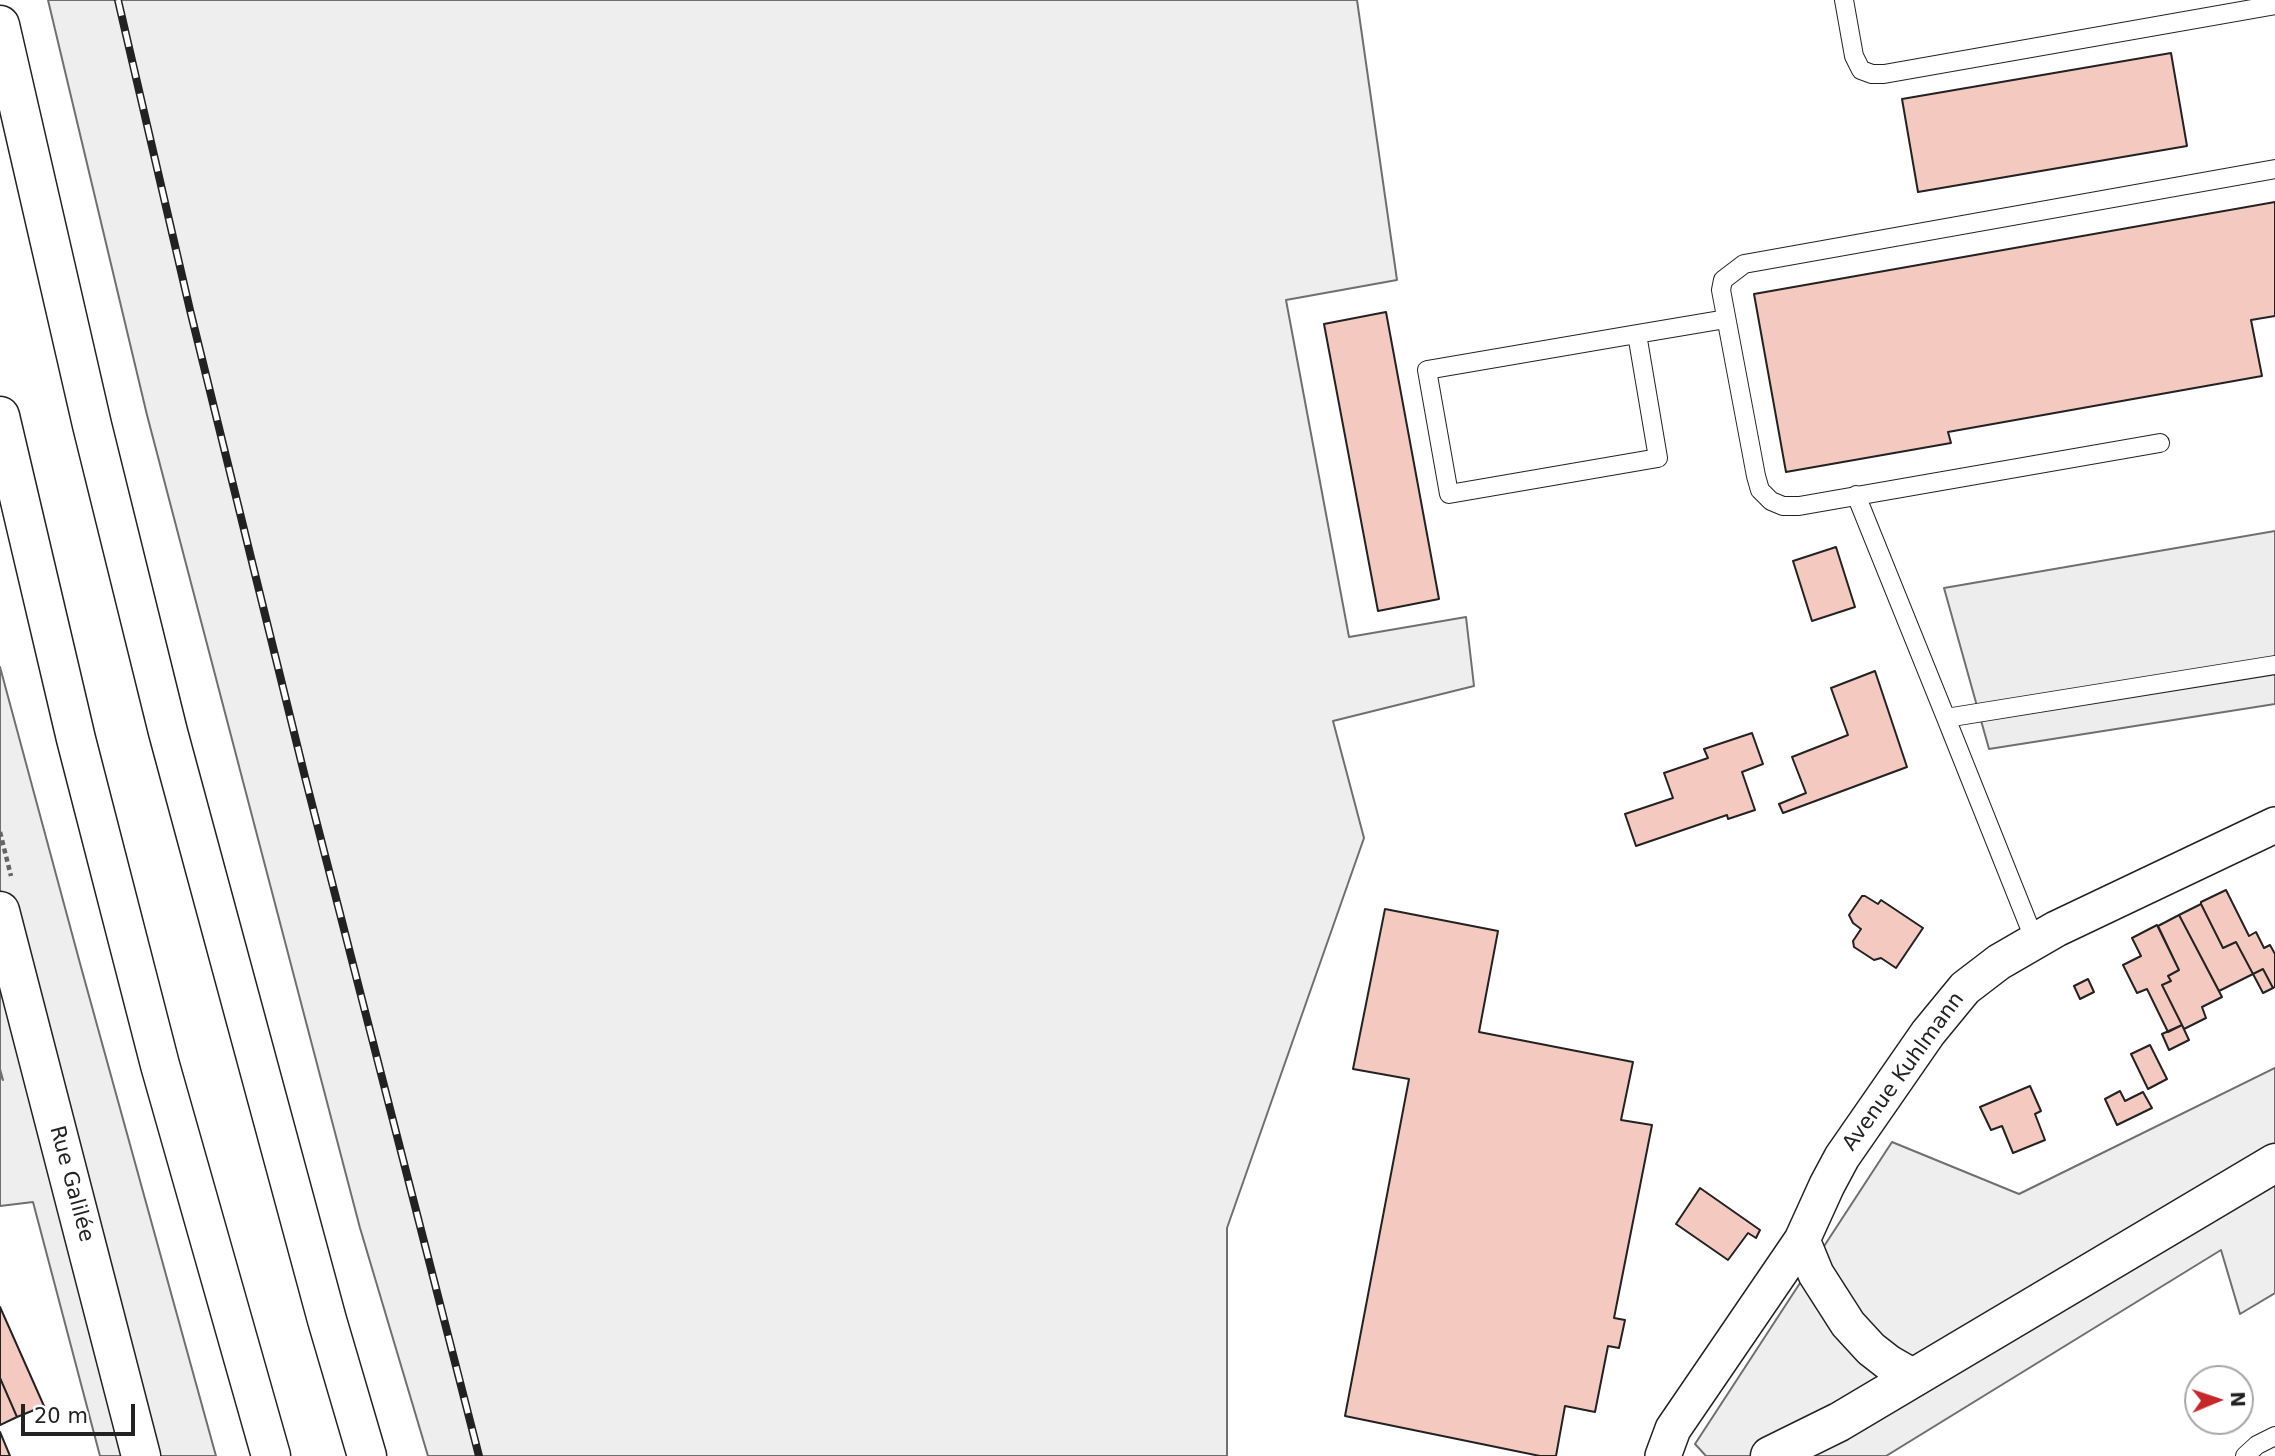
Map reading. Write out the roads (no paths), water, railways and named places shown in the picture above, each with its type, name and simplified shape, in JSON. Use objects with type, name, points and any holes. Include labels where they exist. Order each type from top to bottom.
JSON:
[{"type":"main road","points":[[0,25],[92,425],[158,692],[327,1320],[367,1456]]},
{"type":"main road","points":[[0,416],[76,739],[157,1052],[271,1456]]},
{"type":"main road","name":"Rue Galilée","points":[[0,911],[142,1456]]},
{"type":"main road","points":[[1770,1456],[1839,1422],[2275,1163]]},
{"type":"main road","points":[[1800,1456],[1839,1422]]},
{"type":"street","name":"Avenue Kuhlmann","points":[[1663,1456],[1673,1429],[1802,1240],[1843,1157],[1928,1033],[1965,988],[1999,962],[2092,911],[2275,825]]},
{"type":"street","points":[[1802,1240],[1816,1274],[1848,1324],[1871,1349],[1914,1378]]},
{"type":"lane","points":[[1844,0],[1854,57],[1861,69],[1872,75],[2275,5]]},
{"type":"lane","points":[[2160,443],[1799,506],[1783,506],[1770,501],[1760,490],[1720,290],[1723,280],[1744,264],[2275,170]]},
{"type":"lane","points":[[1637,334],[1658,458],[1449,494],[1427,370],[1637,334],[1726,319]]},
{"type":"lane","points":[[1856,495],[2035,941]]},
{"type":"lane","points":[[1946,718],[2275,665]]},
{"type":"lane","points":[[2245,1456],[2257,1445],[2275,1436]]},
{"type":"railway","points":[[118,0],[190,310],[305,777],[479,1456]]}]
